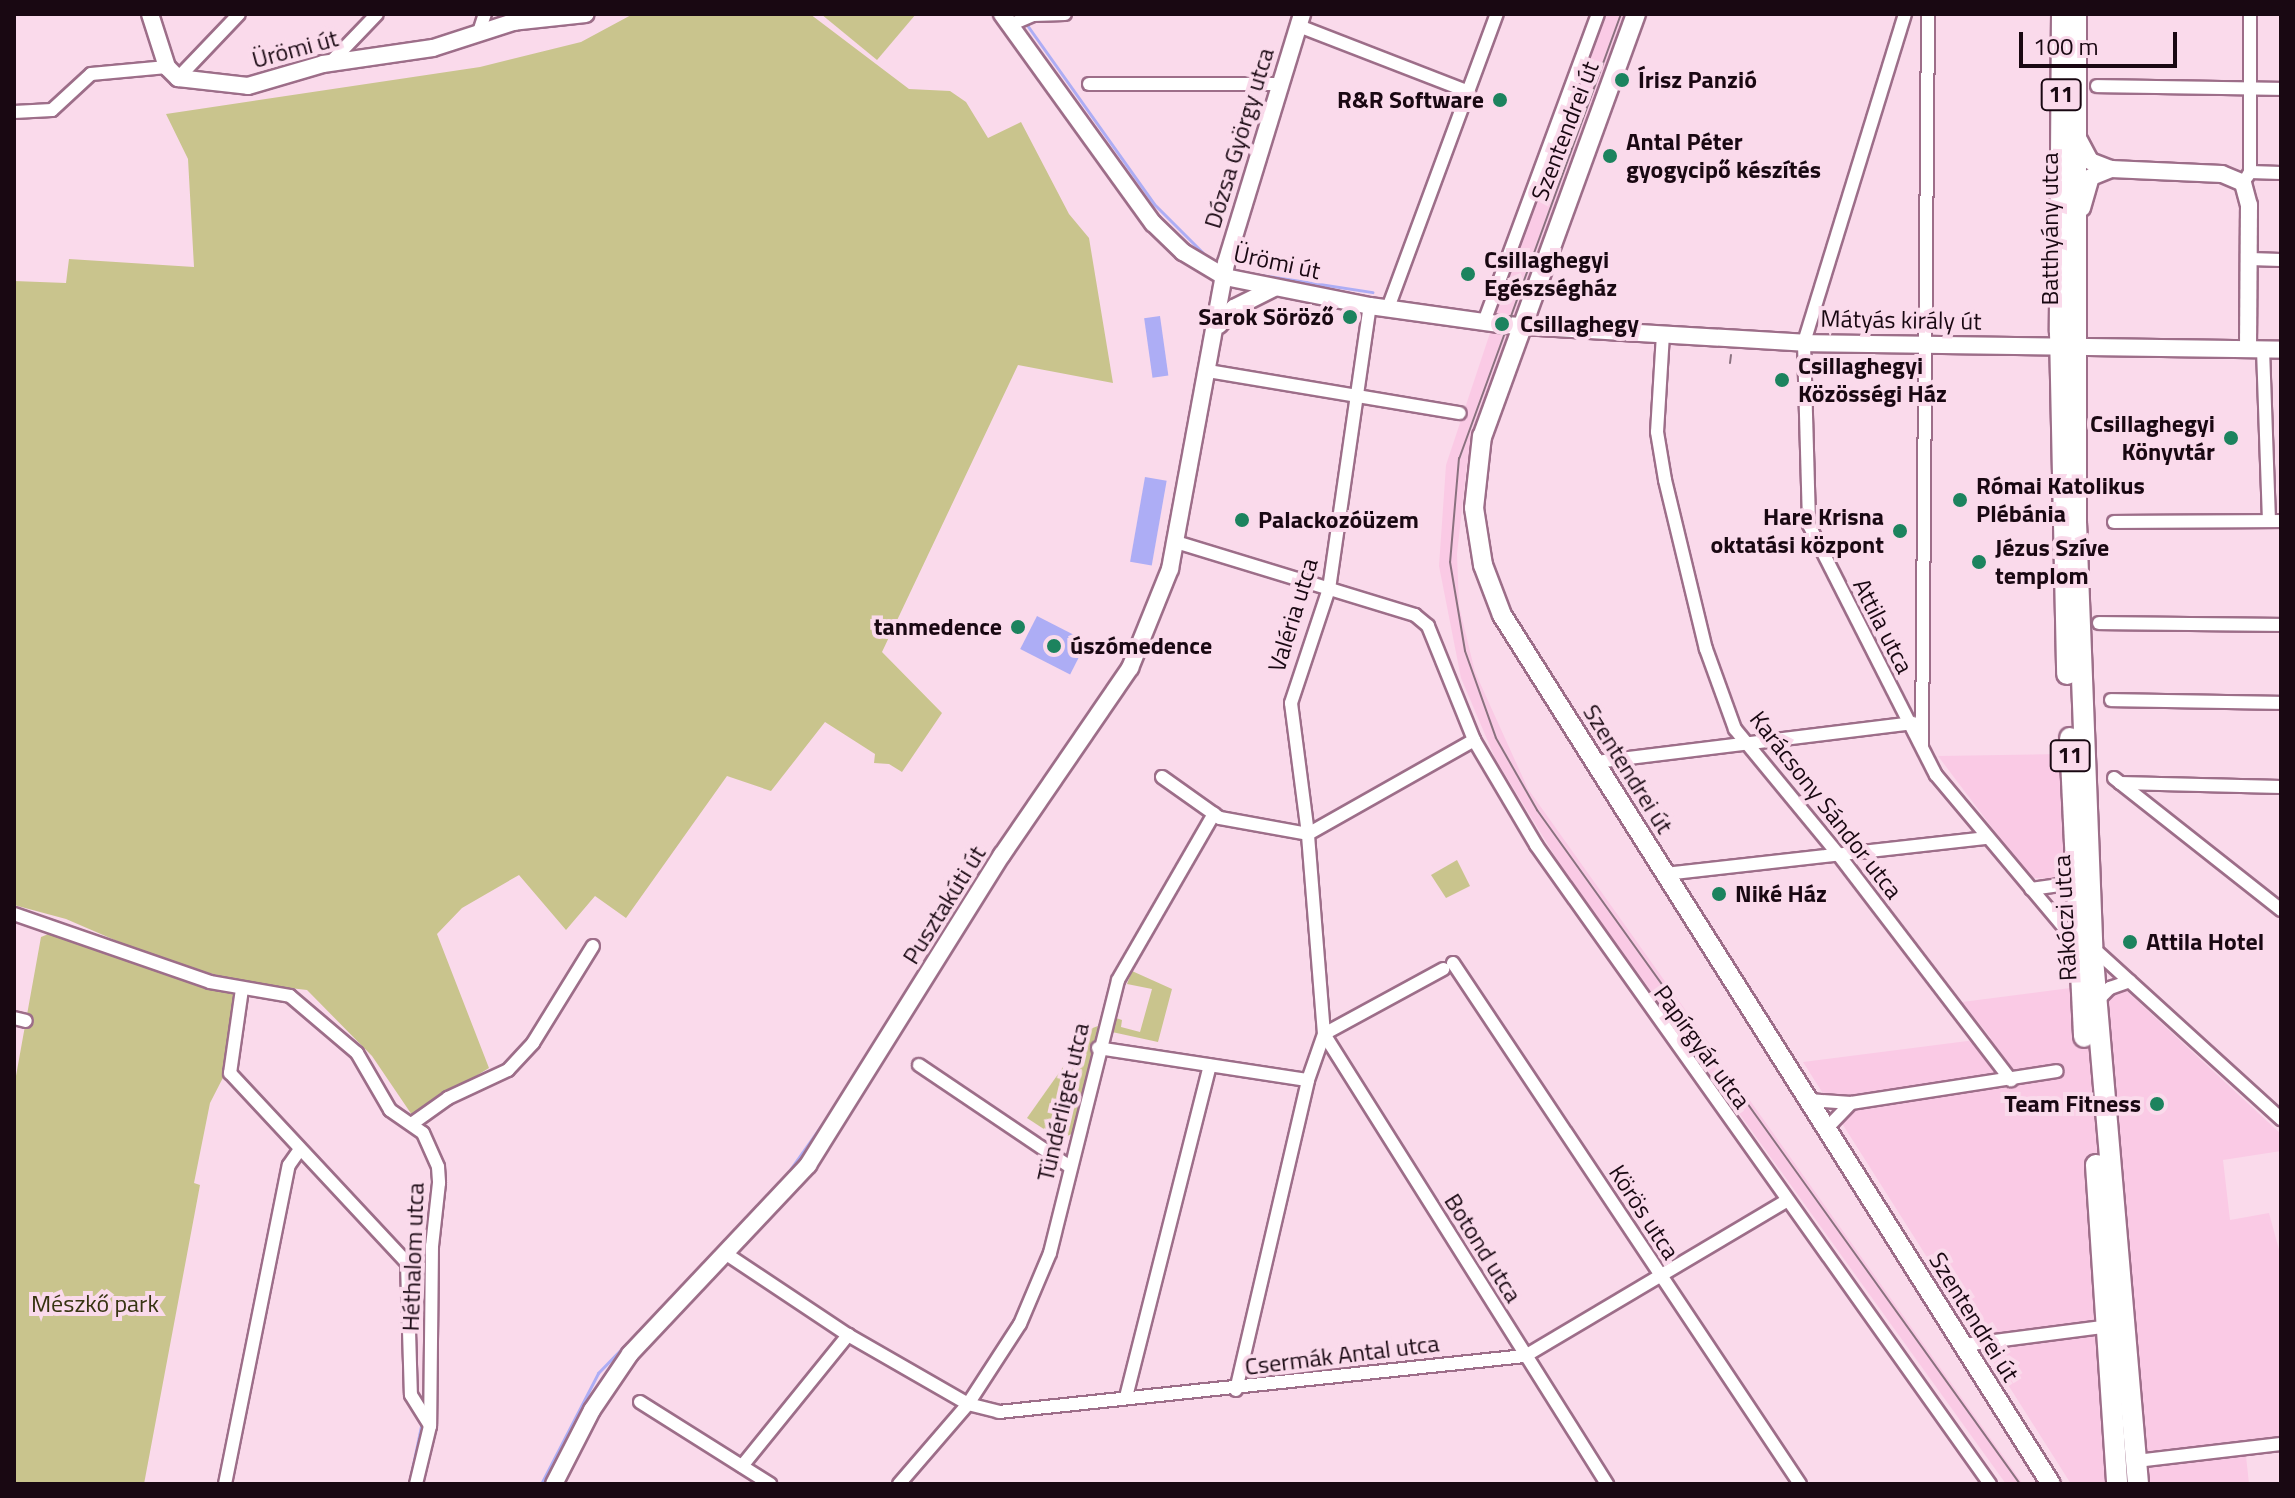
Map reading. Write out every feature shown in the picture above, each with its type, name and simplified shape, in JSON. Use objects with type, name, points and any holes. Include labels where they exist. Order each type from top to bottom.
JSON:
[{"type":"main road","name":"Szentendrei út","points":[[1636,14],[1521,323],[1478,458],[1474,508],[1478,537],[1502,615],[2051,1484]]},
{"type":"main road","name":"Batthyány utca","points":[[2062,14],[2068,347]]},
{"type":"main road","name":"Batthyány utca","points":[[2068,347],[2077,227],[2076,14]]},
{"type":"main road","name":"Rákóczi utca","points":[[2068,347],[2074,864],[2090,990],[2138,1484]]},
{"type":"main road","name":"Rákóczi utca","points":[[2068,347],[2076,534],[2085,945]]},
{"type":"main road","name":"Rákóczi utca","points":[[2090,990],[2117,1484]]},
{"type":"street","points":[[150,14],[173,72]]},
{"type":"street","points":[[14,112],[52,110],[75,84],[91,74],[173,72],[239,14]]},
{"type":"street","points":[[331,62],[377,14]]},
{"type":"street","points":[[479,32],[485,14]]},
{"type":"street","name":"Ürömi út","points":[[173,72],[258,85],[331,62],[420,51],[513,22],[586,14]]},
{"type":"street","points":[[1007,19],[1065,14]]},
{"type":"street","points":[[1388,308],[1497,14]]},
{"type":"street","points":[[1484,322],[1598,14]]},
{"type":"street","name":"Attila utca","points":[[1905,14],[1804,343],[1809,525],[1922,749],[1985,838],[2085,945],[2130,981],[2281,1119]]},
{"type":"street","points":[[1922,749],[1928,14]]},
{"type":"street","points":[[2114,522],[2275,521],[2256,349],[2250,259],[2247,181],[2250,14]]},
{"type":"street","points":[[1301,17],[1469,92]]},
{"type":"street","name":"Dózsa György utca","points":[[1225,277],[1301,17]]},
{"type":"street","name":"Ürömi út","points":[[1007,19],[1146,215],[1183,252],[1225,277],[1370,306],[1484,322],[1521,323]]},
{"type":"street","points":[[1089,84],[1280,84]]},
{"type":"street","points":[[2097,86],[2281,89]]},
{"type":"street","points":[[2076,128],[2090,161],[2111,169],[2222,174],[2247,181],[2281,173]]},
{"type":"street","points":[[2077,227],[2086,185],[2111,169]]},
{"type":"street","points":[[2250,259],[2281,260]]},
{"type":"street","name":"Pusztakúti út","points":[[554,1484],[592,1410],[630,1354],[728,1255],[808,1165],[840,1120],[1002,855],[1116,691],[1160,599],[1176,542],[1225,277]]},
{"type":"street","points":[[1218,326],[1234,308],[1274,288]]},
{"type":"street","name":"Valéria utca","points":[[1324,1034],[1308,834],[1291,703],[1329,589],[1370,306]]},
{"type":"street","name":"Mátyás király út","points":[[1521,323],[1804,343],[2281,350]]},
{"type":"street","name":"Karácsony Sándor utca","points":[[1663,334],[1657,432],[1665,480],[1706,649],[1744,743],[1838,854],[2011,1080]]},
{"type":"street","points":[[1214,372],[1460,413]]},
{"type":"street","points":[[1176,542],[1329,589]]},
{"type":"street","name":"Papírgyár utca","points":[[1329,589],[1415,615],[1432,632],[1474,740],[1570,896],[1990,1484]]},
{"type":"street","points":[[2099,623],[2281,625]]},
{"type":"street","points":[[2111,700],[2281,703]]},
{"type":"street","points":[[1596,762],[1907,721],[1921,725]]},
{"type":"street","points":[[1162,777],[1214,814],[1308,834],[1474,740]]},
{"type":"street","points":[[2281,787],[2117,781],[2281,910]]},
{"type":"street","name":"Tündérliget utca","points":[[968,1404],[1020,1324],[1050,1253],[1098,1048],[1122,972],[1214,814]]},
{"type":"street","points":[[1665,874],[1985,838]]},
{"type":"street","points":[[2031,889],[2060,885],[2074,864]]},
{"type":"street","name":"Héthalom utca","points":[[14,914],[155,965],[242,989],[290,996],[306,1006],[364,1061],[390,1110],[413,1123],[430,1145],[438,1167],[430,1426],[416,1484]]},
{"type":"street","points":[[413,1123],[517,1062],[593,946]]},
{"type":"street","name":"Körös utca","points":[[1324,1034],[1448,966],[1800,1484]]},
{"type":"street","points":[[2090,990],[2130,981]]},
{"type":"street","points":[[2090,990],[2110,988],[2130,981]]},
{"type":"street","points":[[242,989],[230,1073],[407,1263],[411,1395],[430,1426]]},
{"type":"street","points":[[1236,1390],[1308,1080],[1324,1034]]},
{"type":"street","name":"Botond utca","points":[[1324,1034],[1607,1484]]},
{"type":"street","points":[[1098,1048],[1308,1080]]},
{"type":"street","points":[[919,1065],[1070,1167]]},
{"type":"street","points":[[1126,1397],[1210,1065]]},
{"type":"street","points":[[1809,1100],[1851,1103],[2057,1071]]},
{"type":"street","points":[[1827,1128],[1851,1103]]},
{"type":"street","points":[[225,1484],[289,1165],[300,1149]]},
{"type":"street","name":"Csermák Antal utca","points":[[728,1255],[848,1335],[968,1404],[999,1412],[1126,1397],[1236,1390],[1525,1356],[1786,1201]]},
{"type":"street","points":[[1964,1345],[2110,1326]]},
{"type":"street","points":[[742,1466],[848,1335]]},
{"type":"street","points":[[640,1402],[770,1484]]},
{"type":"street","points":[[899,1484],[968,1404]]},
{"type":"street","points":[[2136,1461],[2281,1444]]},
{"type":"shaded area","points":[[1605,14],[1626,14],[1490,383],[1467,464],[1457,554],[1459,606],[1475,672],[1528,789],[2023,1484],[2006,1484],[1561,866],[1495,758],[1461,678],[1439,566],[1446,465],[1493,324],[1496,298]]},
{"type":"shaded area","points":[[2062,754],[2066,872],[2058,879],[2030,878],[1938,756]]},
{"type":"shaded area","points":[[2117,982],[2281,1134],[2281,1151],[2223,1160],[2230,1220],[2269,1213],[2281,1257],[2281,1451],[2246,1456],[2249,1484],[2071,1484],[1803,1062],[1991,1038],[1962,1002]]},
{"type":"green space","points":[[633,14],[810,14],[909,89],[950,91],[966,102],[988,138],[1021,122],[1069,214],[1089,238],[1113,383],[1018,365],[882,652],[942,713],[902,772],[889,764],[874,763],[875,754],[825,722],[771,791],[727,776],[626,918],[595,896],[566,930],[519,875],[462,908],[437,934],[489,1068],[412,1115],[372,1056],[307,990],[247,983],[161,960],[66,919],[14,905],[14,281],[66,283],[69,259],[194,267],[188,159],[166,114],[480,67],[581,42]]},
{"type":"green space","points":[[821,14],[916,14],[877,60]]},
{"type":"green space","points":[[1457,860],[1470,886],[1446,898],[1431,875]]},
{"type":"green space","name":"Mészkő park","points":[[63,928],[242,989],[230,1064],[210,1103],[194,1183],[200,1185],[144,1484],[14,1484],[14,1087],[41,937]]},
{"type":"green space","points":[[1132,971],[1172,989],[1158,1042],[1112,1032],[1116,1018],[1122,1020],[1121,1027],[1140,1032],[1152,989],[1127,984]]},
{"type":"green space","points":[[1098,1026],[1072,1134],[1059,1139],[1027,1118],[1090,1029]]},
{"type":"water","points":[[1160,316],[1168,375],[1153,378],[1144,318]]},
{"type":"water","points":[[1145,477],[1167,481],[1152,566],[1130,562]]},
{"type":"water","name":"úszómedence","points":[[1037,616],[1087,641],[1070,674],[1020,649]]},
{"type":"waterway","points":[[1027,25],[1154,204],[1203,253]]},
{"type":"waterway","points":[[1241,272],[1372,292]]},
{"type":"waterway","points":[[846,1090],[935,947]]},
{"type":"waterway","points":[[782,1181],[840,1099]]},
{"type":"waterway","points":[[541,1484],[598,1373],[722,1245]]},
{"type":"waterway","points":[[409,1484],[421,1426]]},
{"type":"tram line","points":[[1621,14],[1459,458],[1450,562],[1465,651],[1496,738],[1537,810],[2020,1484]]},
{"type":"tram line","points":[[1730,363],[1731,355]]},
{"type":"place","name":"Írisz Panzió","points":[[1622,80]]},
{"type":"place","name":"R&R Software","points":[[1500,100]]},
{"type":"place","name":"Antal Péter gyogycipő készítés","points":[[1610,156]]},
{"type":"place","name":"Csillaghegyi Egészségház","points":[[1468,274]]},
{"type":"place","name":"Sarok Söröző","points":[[1350,317]]},
{"type":"place","name":"Csillaghegy","points":[[1502,324]]},
{"type":"place","name":"Csillaghegyi Közösségi Ház","points":[[1782,380]]},
{"type":"place","name":"Csillaghegyi Könyvtár","points":[[2231,438]]},
{"type":"place","name":"Római Katolikus Plébánia","points":[[1960,500]]},
{"type":"place","name":"Palackozóüzem","points":[[1242,520]]},
{"type":"place","name":"Hare Krisna oktatási központ","points":[[1900,531]]},
{"type":"place","name":"Jézus Szíve templom","points":[[1979,562]]},
{"type":"place","name":"tanmedence","points":[[1018,627]]},
{"type":"place","name":"úszómedence","points":[[1054,646]]},
{"type":"place","name":"Niké Ház","points":[[1719,894]]},
{"type":"place","name":"Attila Hotel","points":[[2130,942]]},
{"type":"place","name":"Team Fitness","points":[[2157,1104]]}]
